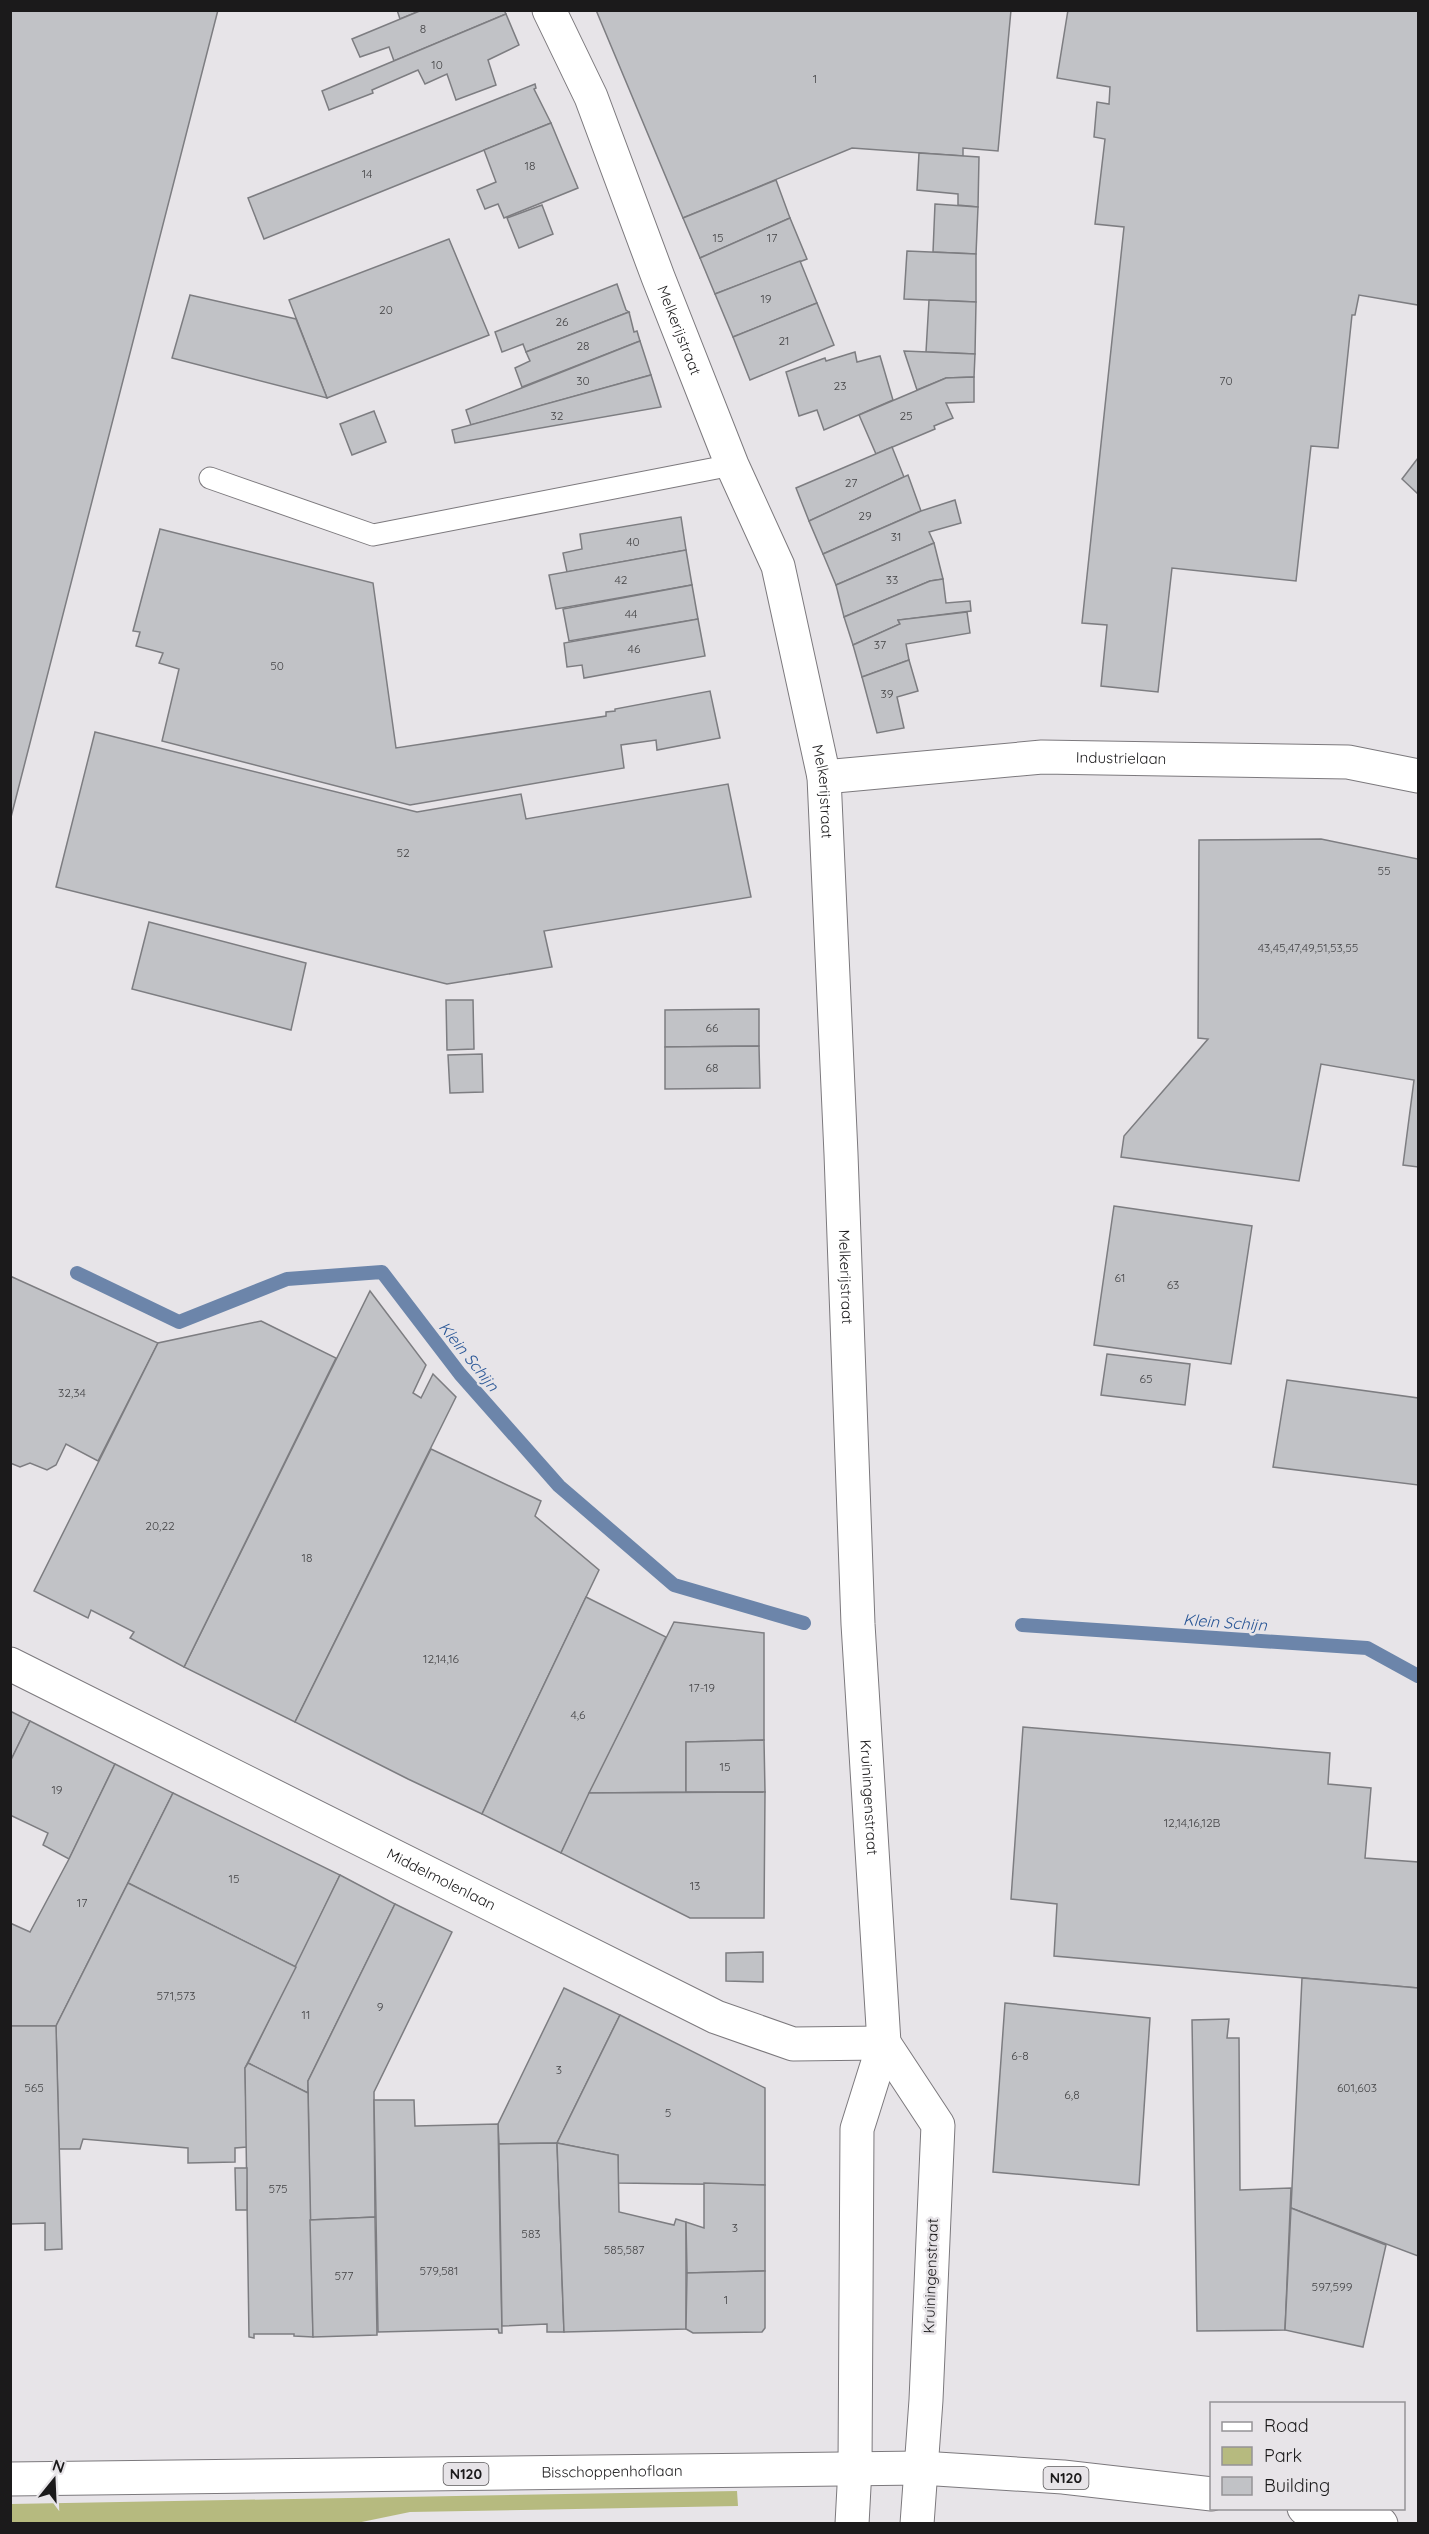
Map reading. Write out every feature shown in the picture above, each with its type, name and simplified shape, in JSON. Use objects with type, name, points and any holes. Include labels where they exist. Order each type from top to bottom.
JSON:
[{"type":"street","name":"Melkerijstraat","points":[[549,10],[591,97],[732,465],[778,566],[824,777],[842,1154],[858,1624]]},
{"type":"street","name":"Industrielaan","points":[[824,777],[1042,757],[1348,762],[1419,776]]},
{"type":"street","name":"Kruiningenstraat","points":[[852,2523],[855,2468],[857,2130],[884,2043],[858,1624]]},
{"type":"street","name":"Middelmolenlaan","points":[[10,1664],[716,2017],[793,2044],[884,2043]]},
{"type":"street","name":"Kruiningenstraat","points":[[884,2043],[938,2125],[921,2468],[916,2523]]},
{"type":"street","name":"Bisschoppenhoflaan","points":[[10,2479],[921,2468],[1063,2477],[1210,2494]]},
{"type":"street","points":[[1314,2510],[1381,2523]]},
{"type":"lane","points":[[210,478],[373,535],[732,465]]},
{"type":"green space","points":[[737,2491],[738,2506],[410,2512],[352,2524],[10,2523],[11,2504]]},
{"type":"building","points":[[10,10],[218,10],[10,821]]},
{"type":"building","points":[[397,10],[422,10],[400,19]]},
{"type":"building","points":[[422,10],[504,10],[506,14],[394,61],[389,47],[360,57],[352,39]]},
{"type":"building","points":[[596,10],[1011,10],[998,151],[963,148],[963,156],[852,148],[683,218]]},
{"type":"building","points":[[1068,10],[1418,10],[1418,305],[1359,295],[1355,315],[1352,315],[1338,448],[1311,446],[1296,581],[1172,568],[1158,692],[1101,686],[1107,625],[1082,623],[1124,227],[1095,224],[1105,139],[1094,137],[1097,102],[1109,104],[1110,87],[1057,78]]},
{"type":"building","points":[[506,14],[519,45],[488,60],[496,85],[456,100],[447,74],[425,84],[418,70],[372,90],[373,93],[329,110],[322,91]]},
{"type":"building","points":[[535,84],[534,89],[551,123],[264,239],[248,198]]},
{"type":"building","points":[[551,123],[578,188],[504,218],[498,204],[485,209],[477,190],[496,182],[484,150]]},
{"type":"building","points":[[919,153],[979,157],[978,207],[958,205],[958,194],[917,190]]},
{"type":"building","points":[[776,180],[790,218],[700,258],[683,218]]},
{"type":"building","points":[[935,204],[978,207],[976,254],[933,252]]},
{"type":"building","points":[[542,205],[553,234],[519,248],[507,218]]},
{"type":"building","points":[[790,218],[807,259],[715,294],[700,258]]},
{"type":"building","points":[[449,239],[489,335],[327,398],[289,300]]},
{"type":"building","points":[[907,251],[976,254],[976,302],[904,299]]},
{"type":"building","points":[[800,261],[817,303],[733,337],[715,294]]},
{"type":"building","points":[[617,284],[626,310],[629,312],[526,352],[523,344],[502,352],[495,332]]},
{"type":"building","points":[[190,295],[296,319],[327,398],[172,358]]},
{"type":"building","points":[[929,300],[976,302],[975,354],[926,352]]},
{"type":"building","points":[[817,303],[834,345],[750,380],[733,337]]},
{"type":"building","points":[[629,312],[634,332],[637,331],[640,341],[522,387],[515,368],[530,361],[526,352]]},
{"type":"building","points":[[640,341],[651,375],[471,425],[466,410]]},
{"type":"building","points":[[904,351],[975,354],[974,377],[946,378],[917,390]]},
{"type":"building","points":[[855,352],[857,362],[880,356],[893,400],[824,430],[817,410],[799,416],[786,372],[825,358],[826,361]]},
{"type":"building","points":[[651,375],[661,407],[455,443],[452,430]]},
{"type":"building","points":[[974,377],[974,402],[946,403],[953,418],[934,426],[935,429],[876,454],[859,415],[946,378]]},
{"type":"building","points":[[374,411],[386,442],[352,455],[340,424]]},
{"type":"building","points":[[892,447],[904,477],[809,521],[796,488]]},
{"type":"building","points":[[1418,458],[1418,494],[1402,479]]},
{"type":"building","points":[[908,475],[921,511],[823,554],[809,521]]},
{"type":"building","points":[[955,500],[961,523],[929,532],[934,543],[836,585],[823,554],[921,511]]},
{"type":"building","points":[[681,517],[686,550],[567,572],[563,553],[582,549],[580,534]]},
{"type":"building","points":[[160,529],[373,583],[396,748],[606,716],[606,712],[615,711],[615,709],[710,691],[720,738],[657,750],[656,740],[621,745],[624,768],[410,805],[162,741],[179,669],[159,663],[163,653],[136,646],[140,632],[133,631]]},
{"type":"building","points":[[934,543],[943,579],[930,581],[844,617],[836,585]]},
{"type":"building","points":[[686,550],[692,585],[556,609],[549,575]]},
{"type":"building","points":[[943,579],[946,603],[970,601],[971,611],[898,620],[900,624],[853,645],[844,617],[930,581]]},
{"type":"building","points":[[692,585],[698,619],[569,641],[563,609]]},
{"type":"building","points":[[967,612],[970,633],[906,644],[909,660],[862,677],[853,645],[900,624],[898,620]]},
{"type":"building","points":[[698,619],[705,656],[584,678],[582,665],[567,667],[564,643]]},
{"type":"building","points":[[909,660],[918,691],[897,697],[904,728],[877,733],[862,677]]},
{"type":"building","points":[[95,732],[417,812],[521,794],[526,819],[728,784],[751,897],[544,931],[552,967],[447,984],[56,887]]},
{"type":"building","points":[[1321,839],[1418,859],[1418,1167],[1403,1165],[1414,1080],[1321,1064],[1299,1181],[1121,1157],[1124,1136],[1208,1039],[1198,1038],[1199,840]]},
{"type":"building","points":[[149,922],[306,963],[291,1030],[132,989]]},
{"type":"building","points":[[446,1000],[473,1000],[474,1049],[447,1050]]},
{"type":"building","points":[[759,1009],[759,1046],[665,1047],[665,1010]]},
{"type":"building","points":[[759,1046],[760,1088],[665,1089],[665,1047]]},
{"type":"building","points":[[482,1054],[483,1092],[450,1093],[448,1055]]},
{"type":"building","points":[[1114,1206],[1252,1226],[1231,1364],[1094,1345]]},
{"type":"building","points":[[10,1276],[158,1343],[98,1461],[66,1444],[56,1465],[47,1470],[30,1463],[20,1467],[10,1463]]},
{"type":"building","points":[[370,1291],[426,1365],[413,1393],[421,1398],[433,1374],[456,1397],[295,1722],[184,1667]]},
{"type":"building","points":[[261,1321],[336,1358],[184,1667],[130,1638],[134,1632],[91,1610],[88,1618],[34,1591],[158,1343]]},
{"type":"building","points":[[1107,1354],[1190,1364],[1185,1405],[1101,1395]]},
{"type":"building","points":[[1287,1380],[1418,1398],[1418,1485],[1273,1467]]},
{"type":"building","points":[[431,1449],[541,1501],[535,1516],[599,1570],[482,1814],[295,1722]]},
{"type":"building","points":[[586,1597],[666,1637],[561,1853],[482,1814]]},
{"type":"building","points":[[674,1622],[764,1633],[764,1740],[686,1742],[686,1792],[589,1793]]},
{"type":"building","points":[[10,1711],[30,1721],[10,1762]]},
{"type":"building","points":[[30,1721],[115,1764],[69,1859],[43,1845],[48,1833],[10,1815],[10,1762]]},
{"type":"building","points":[[1023,1727],[1330,1753],[1328,1784],[1371,1788],[1365,1858],[1418,1862],[1418,1988],[1054,1956],[1057,1904],[1011,1899]]},
{"type":"building","points":[[764,1740],[765,1792],[686,1792],[686,1742]]},
{"type":"building","points":[[115,1764],[173,1793],[56,2026],[10,2026],[10,1923],[30,1932],[69,1859]]},
{"type":"building","points":[[765,1792],[764,1918],[690,1918],[561,1853],[589,1793]]},
{"type":"building","points":[[173,1793],[340,1875],[296,1967],[128,1883]]},
{"type":"building","points":[[340,1875],[395,1904],[308,2081],[308,2093],[248,2063]]},
{"type":"building","points":[[128,1883],[296,1967],[245,2068],[247,2147],[235,2148],[235,2162],[188,2163],[188,2148],[83,2139],[80,2149],[59,2149],[56,2026]]},
{"type":"building","points":[[395,1904],[452,1932],[374,2092],[375,2217],[310,2220],[308,2081]]},
{"type":"building","points":[[763,1952],[763,1982],[726,1981],[726,1953]]},
{"type":"building","points":[[1302,1978],[1418,1988],[1418,2256],[1291,2208]]},
{"type":"building","points":[[564,1988],[620,2015],[557,2143],[499,2144],[498,2124]]},
{"type":"building","points":[[1005,2003],[1150,2018],[1139,2185],[993,2172]]},
{"type":"building","points":[[620,2015],[765,2088],[765,2185],[618,2183],[618,2155],[557,2143]]},
{"type":"building","points":[[1229,2019],[1227,2038],[1239,2038],[1240,2190],[1291,2188],[1285,2330],[1197,2331],[1192,2020]]},
{"type":"building","points":[[10,2026],[56,2026],[62,2249],[45,2250],[45,2223],[10,2224]]},
{"type":"building","points":[[248,2063],[308,2093],[313,2337],[294,2336],[294,2334],[254,2334],[254,2338],[249,2337],[245,2068]]},
{"type":"building","points":[[374,2100],[414,2100],[415,2126],[498,2124],[502,2333],[499,2333],[498,2329],[378,2332]]},
{"type":"building","points":[[557,2143],[564,2332],[547,2332],[547,2324],[502,2326],[499,2144]]},
{"type":"building","points":[[557,2143],[618,2155],[619,2212],[674,2225],[676,2219],[686,2222],[686,2329],[564,2332]]},
{"type":"building","points":[[235,2168],[247,2168],[247,2210],[236,2210]]},
{"type":"building","points":[[704,2183],[765,2185],[765,2271],[687,2273],[686,2222],[704,2228]]},
{"type":"building","points":[[1291,2208],[1386,2245],[1363,2347],[1285,2330]]},
{"type":"building","points":[[375,2217],[377,2335],[313,2337],[310,2220]]},
{"type":"building","points":[[765,2271],[765,2328],[762,2332],[693,2333],[686,2329],[687,2273]]},
{"type":"waterway","name":"Klein Schijn","points":[[77,1273],[179,1322],[287,1279],[382,1272],[460,1374],[559,1486],[674,1585],[804,1623]]},
{"type":"waterway","name":"Klein Schijn","points":[[1022,1625],[1367,1648],[1418,1676]]}]
